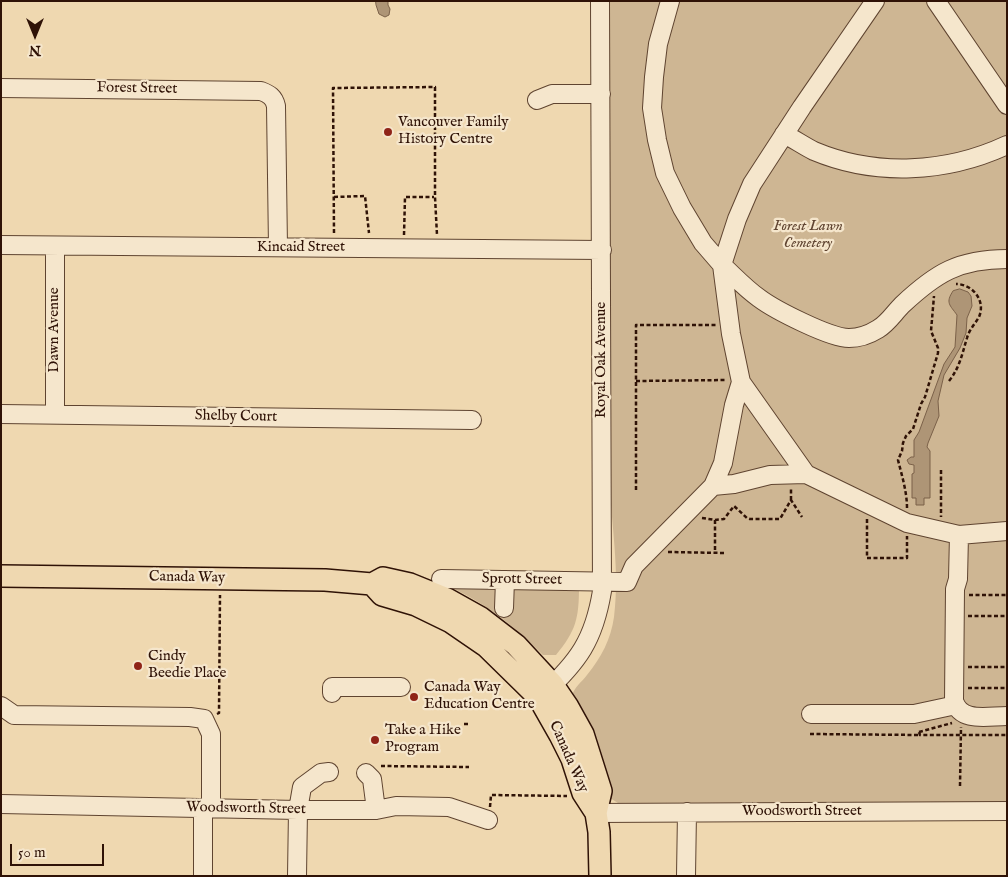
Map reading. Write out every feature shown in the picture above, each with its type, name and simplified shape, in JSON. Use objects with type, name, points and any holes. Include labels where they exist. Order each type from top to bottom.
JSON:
[{"type":"main road","name":"Canada Way","points":[[1,576],[325,580],[372,584],[383,578],[410,584],[447,599],[481,618],[516,645],[546,691],[568,707],[583,734],[601,791],[596,813],[599,832],[600,876]]},
{"type":"street","name":"Royal Oak Avenue","points":[[546,691],[574,664],[594,626],[599,607],[602,581],[600,1]]},
{"type":"street","points":[[670,1],[658,44],[652,108],[665,173],[682,208],[703,243],[722,265],[759,298],[793,318],[831,334],[849,338],[868,334],[888,322],[919,289],[934,278],[969,262],[1007,259]]},
{"type":"street","points":[[875,1],[752,184],[722,265],[730,325],[741,381],[806,474],[866,505],[907,523],[959,535],[1007,531]]},
{"type":"street","points":[[936,1],[1007,105]]},
{"type":"street","name":"Forest Street","points":[[1,88],[261,91],[272,96],[276,106],[278,247]]},
{"type":"street","points":[[537,100],[552,94],[601,94]]},
{"type":"street","points":[[784,134],[813,150],[841,161],[897,169],[950,165],[1007,144]]},
{"type":"street","name":"Kincaid Street","points":[[1,245],[602,250]]},
{"type":"street","name":"Dawn Avenue","points":[[55,246],[55,414]]},
{"type":"street","points":[[712,486],[723,463],[734,405],[741,381]]},
{"type":"street","name":"Shelby Court","points":[[1,414],[472,420]]},
{"type":"street","points":[[712,486],[734,484],[770,475],[806,474]]},
{"type":"street","name":"Sprott Street","points":[[441,579],[628,582],[634,566],[712,486]]},
{"type":"street","points":[[959,535],[958,579],[955,595],[955,697],[961,713],[970,716],[1007,716]]},
{"type":"street","points":[[504,608],[505,580]]},
{"type":"street","points":[[332,693],[332,686],[401,687]]},
{"type":"street","points":[[811,714],[914,714],[955,697]]},
{"type":"street","points":[[1,706],[14,715],[190,717],[204,719],[211,734],[203,876]]},
{"type":"street","points":[[297,876],[298,810],[302,787],[321,774],[329,772]]},
{"type":"street","points":[[366,773],[372,779],[376,810]]},
{"type":"street","name":"Woodsworth Street","points":[[1,804],[298,810],[376,810],[396,806],[449,807],[488,820]]},
{"type":"street","name":"Woodsworth Street","points":[[596,813],[1007,811]]},
{"type":"street","points":[[686,876],[687,812]]},
{"type":"path","points":[[334,238],[332,88],[435,88],[435,197],[438,239]]},
{"type":"path","points":[[334,197],[365,196],[370,238]]},
{"type":"path","points":[[404,238],[405,197],[435,197]]},
{"type":"path","points":[[866,505],[867,558],[906,558],[907,498],[902,470],[898,460],[906,436],[913,429],[921,404],[925,398],[938,353],[930,331],[934,278]]},
{"type":"path","points":[[949,381],[959,367],[967,337],[980,311],[974,290],[968,285],[953,284]]},
{"type":"path","points":[[636,490],[636,325],[730,325]]},
{"type":"path","points":[[636,381],[741,381]]},
{"type":"path","points":[[940,470],[941,531]]},
{"type":"path","points":[[702,518],[715,520],[726,518],[734,506],[750,519],[780,519],[791,500],[802,517]]},
{"type":"path","points":[[715,520],[715,553]]},
{"type":"path","points":[[667,552],[725,553]]},
{"type":"path","points":[[204,719],[219,713],[220,592]]},
{"type":"path","points":[[955,595],[1007,595]]},
{"type":"path","points":[[955,616],[1007,616]]},
{"type":"path","points":[[955,667],[1007,667]]},
{"type":"path","points":[[955,697],[1007,688]]},
{"type":"path","points":[[920,734],[919,732],[952,723]]},
{"type":"path","points":[[464,724],[470,724]]},
{"type":"path","points":[[810,734],[1007,735]]},
{"type":"path","points":[[960,786],[961,734]]},
{"type":"path","points":[[366,773],[370,766],[469,767]]},
{"type":"path","points":[[488,820],[491,795],[576,796]]},
{"type":"green space","name":"Forest Lawn Cemetery","points":[[609,1],[1007,1],[1007,802],[618,803],[610,798],[572,696],[574,690],[592,669],[605,648],[613,625],[616,597],[609,475]]},
{"type":"green space","points":[[443,584],[491,585],[511,592],[515,589],[579,587],[575,624],[568,639],[556,655],[543,655],[496,614],[457,590]]},
{"type":"shaded area","points":[[376,1],[388,1],[389,15],[385,17],[379,14]]},
{"type":"shaded area","points":[[960,289],[968,292],[971,296],[972,306],[967,318],[966,333],[960,348],[944,375],[938,401],[939,416],[927,447],[930,451],[930,498],[924,498],[924,505],[916,505],[916,498],[912,498],[914,465],[909,464],[907,460],[914,457],[914,440],[919,432],[944,364],[955,347],[957,315],[951,306],[949,298],[953,291]]},
{"type":"place","name":"Vancouver Family History Centre","points":[[388,132]]},
{"type":"place","name":"Cindy Beedie Place","points":[[138,666]]},
{"type":"place","name":"Canada Way Education Centre","points":[[414,697]]},
{"type":"place","name":"Take a Hike Program","points":[[375,740]]}]
